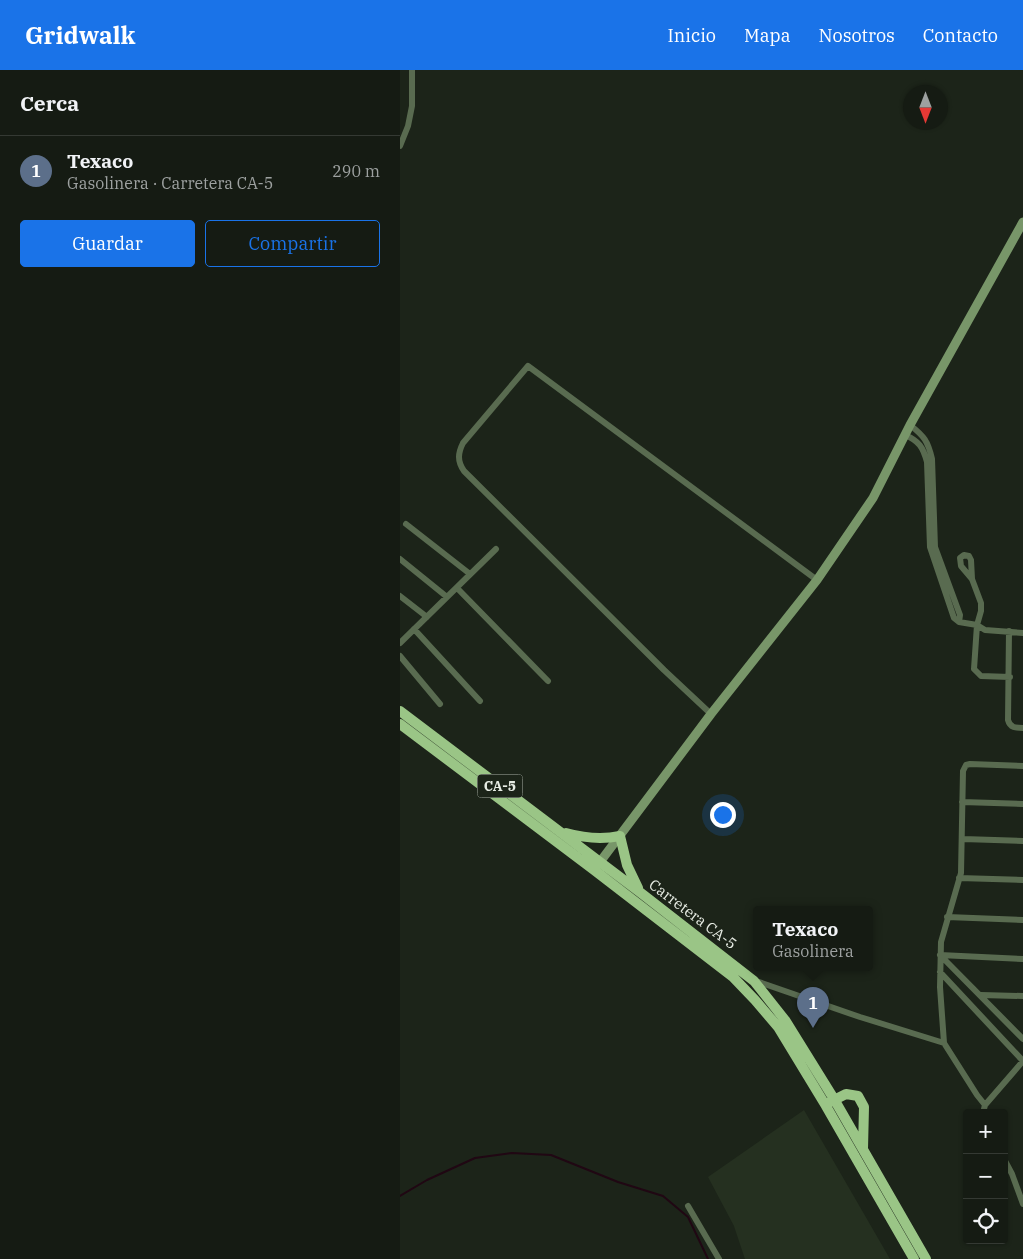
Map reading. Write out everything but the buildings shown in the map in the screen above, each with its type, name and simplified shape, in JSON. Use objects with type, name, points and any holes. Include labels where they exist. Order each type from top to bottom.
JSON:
[{"type":"highway","name":"Carretera CA-5","points":[[400,711],[560,832],[597,866],[733,977],[778,1027],[863,1150],[926,1259]]},
{"type":"highway","name":"Carretera CA-5","points":[[400,724],[597,866],[641,893],[754,981],[785,1020],[914,1259]]},
{"type":"highway","points":[[560,832],[588,839],[605,839],[620,836],[627,865],[641,893]]},
{"type":"highway","points":[[830,1102],[846,1094],[858,1096],[862,1100],[864,1107],[863,1150]]},
{"type":"main road","points":[[597,866],[711,714],[817,580],[873,498],[910,425],[1023,222]]},
{"type":"street","points":[[400,146],[408,126],[412,106],[412,71]]},
{"type":"street","points":[[711,714],[664,670],[464,471],[458,458],[463,442],[528,366],[817,580]]},
{"type":"street","points":[[910,425],[925,438],[929,446],[932,459],[935,547],[960,615],[959,622]]},
{"type":"street","points":[[905,435],[920,443],[924,450],[927,462],[930,547],[954,618],[959,622],[977,625],[984,630],[1023,632]]},
{"type":"street","points":[[406,524],[470,574]]},
{"type":"street","points":[[400,643],[403,636],[414,630],[496,549]]},
{"type":"street","points":[[400,559],[447,597]]},
{"type":"street","points":[[972,579],[981,603],[977,625],[974,669],[981,676],[1010,677]]},
{"type":"street","points":[[457,588],[548,681]]},
{"type":"street","points":[[400,596],[427,616]]},
{"type":"street","points":[[414,630],[480,701]]},
{"type":"street","points":[[1009,632],[1009,723],[1014,728],[1023,728]]},
{"type":"street","points":[[400,656],[440,704]]},
{"type":"street","points":[[985,1105],[944,1043],[940,972],[941,942],[959,878],[962,839],[963,771],[966,765],[974,764],[1023,766]]},
{"type":"street","points":[[962,802],[1023,804]]},
{"type":"street","points":[[962,839],[1023,841]]},
{"type":"street","points":[[959,878],[1023,880]]},
{"type":"street","points":[[947,918],[1023,920]]},
{"type":"street","points":[[940,955],[1023,958]]},
{"type":"street","points":[[940,955],[1023,1040]]},
{"type":"street","points":[[940,972],[1023,1061],[985,1105],[984,1109]]},
{"type":"street","points":[[754,981],[944,1043]]},
{"type":"street","points":[[981,995],[1023,996]]},
{"type":"street","points":[[1008,1168],[1023,1204]]},
{"type":"street","points":[[688,1206],[719,1259]]},
{"type":"shaded area","points":[[804,1110],[890,1259],[745,1259],[734,1226],[708,1177]]},
{"type":"waterway","points":[[400,1196],[427,1180],[475,1158],[512,1153],[551,1155],[618,1182],[663,1196],[688,1217],[708,1259]]},
{"type":"place","name":"Texaco","points":[[813,1028]]}]
